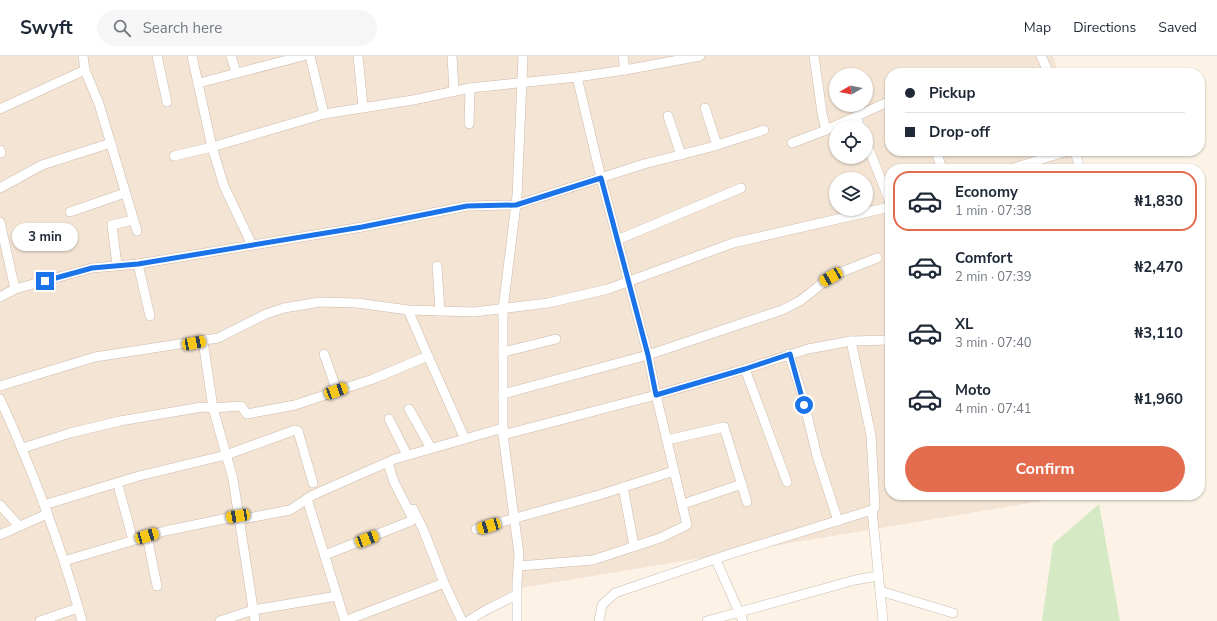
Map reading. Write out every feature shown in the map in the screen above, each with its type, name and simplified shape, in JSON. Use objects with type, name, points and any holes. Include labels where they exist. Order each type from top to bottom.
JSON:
[{"type":"street","points":[[157,56],[167,102]]},
{"type":"street","points":[[192,56],[212,148],[224,186],[252,245]]},
{"type":"street","points":[[232,56],[236,72]]},
{"type":"street","points":[[199,83],[236,72],[303,56]]},
{"type":"street","points":[[310,56],[324,114]]},
{"type":"street","points":[[358,56],[363,107]]},
{"type":"street","points":[[452,56],[454,91]]},
{"type":"street","points":[[517,621],[516,596],[519,566],[515,518],[503,432],[503,309],[516,205],[523,84],[523,56]]},
{"type":"street","points":[[623,56],[625,70]]},
{"type":"street","points":[[174,156],[212,148],[324,114],[470,88],[523,84],[577,77],[700,56]]},
{"type":"street","points":[[814,56],[826,130]]},
{"type":"street","points":[[1041,56],[1047,68]]},
{"type":"street","points":[[85,57],[85,70],[99,104],[137,231]]},
{"type":"street","points":[[0,109],[85,70]]},
{"type":"street","points":[[519,566],[593,560],[660,538],[687,525],[648,355],[601,178],[577,77]]},
{"type":"street","points":[[469,124],[470,88]]},
{"type":"street","points":[[792,143],[826,130],[885,103]]},
{"type":"street","points":[[705,108],[717,145]]},
{"type":"street","points":[[668,116],[681,155]]},
{"type":"street","points":[[0,297],[15,290],[92,268],[138,264],[362,227],[467,206],[516,205],[601,178],[764,130]]},
{"type":"street","points":[[0,188],[42,165],[111,143]]},
{"type":"street","points":[[1026,164],[1052,156]]},
{"type":"street","points":[[873,160],[885,190]]},
{"type":"street","points":[[617,240],[741,188]]},
{"type":"street","points":[[70,212],[125,193]]},
{"type":"street","points":[[0,386],[95,357],[204,341],[224,335],[266,314],[284,308],[320,302],[357,303],[408,310],[474,312],[548,303],[608,289],[733,243],[885,208]]},
{"type":"street","points":[[117,265],[112,225],[134,220]]},
{"type":"street","points":[[0,222],[4,254],[15,290]]},
{"type":"street","points":[[503,394],[648,355],[782,310],[800,301],[824,282],[839,273],[877,258]]},
{"type":"street","points":[[138,264],[150,316]]},
{"type":"street","points":[[437,266],[440,311]]},
{"type":"street","points":[[408,310],[465,439]]},
{"type":"street","points":[[503,352],[556,339]]},
{"type":"street","points":[[64,561],[147,536],[209,521],[290,510],[307,499],[388,463],[407,455],[431,448],[656,395],[790,354],[851,341],[885,340]]},
{"type":"street","points":[[204,341],[213,408],[233,479],[255,621]]},
{"type":"street","points":[[599,621],[602,605],[615,593],[872,510],[876,507],[871,435],[851,341]]},
{"type":"street","points":[[324,354],[336,391]]},
{"type":"street","points":[[790,354],[802,394],[817,456],[838,521]]},
{"type":"street","points":[[23,448],[70,433],[120,421],[202,407],[213,408],[242,406],[247,414],[295,405],[373,378],[428,356]]},
{"type":"street","points":[[745,369],[787,482]]},
{"type":"street","points":[[0,400],[23,448],[64,561],[82,621]]},
{"type":"street","points":[[409,409],[431,448]]},
{"type":"street","points":[[389,418],[407,455]]},
{"type":"street","points":[[667,440],[724,427],[747,502]]},
{"type":"street","points":[[44,505],[125,480],[226,455],[295,430],[298,431],[313,483]]},
{"type":"street","points":[[325,555],[411,521],[412,517],[394,482],[388,463]]},
{"type":"street","points":[[476,530],[623,487],[674,470]]},
{"type":"street","points":[[683,504],[742,484]]},
{"type":"street","points":[[623,487],[634,546]]},
{"type":"street","points":[[119,489],[133,540]]},
{"type":"street","points":[[307,499],[345,621],[444,583]]},
{"type":"street","points":[[0,504],[19,526]]},
{"type":"street","points":[[412,509],[423,529],[444,583],[462,621]]},
{"type":"street","points":[[872,510],[883,621]]},
{"type":"street","points":[[0,535],[47,514]]},
{"type":"street","points":[[147,536],[157,586]]},
{"type":"street","points":[[716,560],[742,616]]},
{"type":"street","points":[[707,621],[742,616],[855,580],[878,576]]},
{"type":"street","points":[[880,591],[952,614]]},
{"type":"street","points":[[220,621],[253,610],[337,596]]},
{"type":"street","points":[[468,621],[486,610],[516,596]]},
{"type":"street","points":[[40,621],[78,608]]},
{"type":"shaded area","points":[[0,56],[1053,56],[1057,68],[885,68],[885,156],[1080,156],[1083,164],[885,164],[885,500],[1048,500],[515,589],[460,621],[0,621]]},
{"type":"green space","points":[[1099,504],[1120,621],[1042,621],[1053,544]]},
{"type":"route","points":[[45,281],[92,268],[138,264],[362,227],[467,206],[516,205],[601,178],[648,355],[656,395],[790,354],[804,405]]}]
